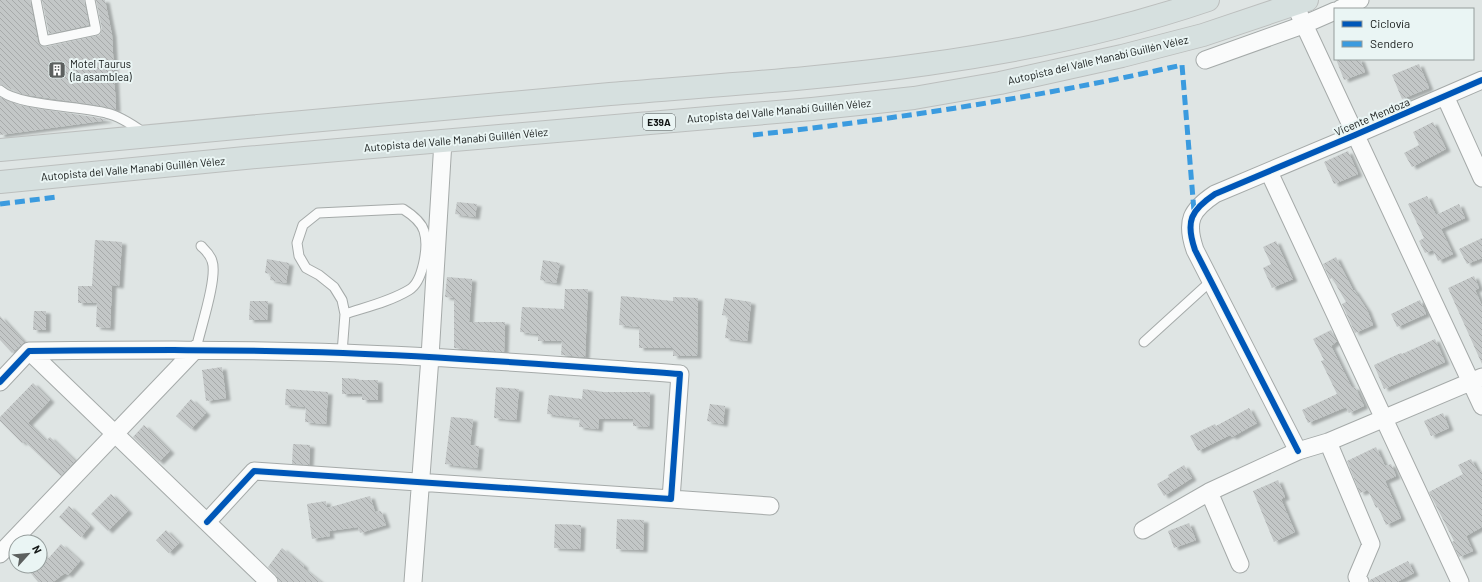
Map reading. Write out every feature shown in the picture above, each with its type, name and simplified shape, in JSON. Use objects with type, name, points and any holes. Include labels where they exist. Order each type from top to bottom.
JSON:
[{"type":"main road","points":[[0,150],[474,106],[824,76],[927,64],[994,54],[1074,37],[1135,22],[1208,0]]},
{"type":"main road","name":"Autopista del Valle Manabí Guillén Vélez","points":[[0,182],[812,109],[914,98],[1038,75],[1130,54],[1203,35],[1301,2]]},
{"type":"street","points":[[1342,8],[1360,0]]},
{"type":"street","points":[[1301,2],[1303,25],[1355,135],[1476,379],[1482,406]]},
{"type":"street","points":[[1205,60],[1303,25],[1334,11]]},
{"type":"street","name":"Vicente Mendoza","points":[[1298,450],[1195,250],[1190,236],[1190,222],[1194,212],[1203,202],[1215,194],[1482,80]]},
{"type":"street","points":[[1445,96],[1482,178]]},
{"type":"street","points":[[413,582],[430,357],[443,141]]},
{"type":"street","points":[[1269,172],[1460,582]]},
{"type":"street","points":[[0,382],[29,351],[196,349],[430,357],[680,374],[671,499]]},
{"type":"street","points":[[0,554],[196,349]]},
{"type":"street","points":[[29,351],[270,582]]},
{"type":"street","points":[[1142,530],[1209,492],[1298,450],[1328,442],[1476,379]]},
{"type":"street","points":[[1328,442],[1371,544],[1357,577],[1360,582]]},
{"type":"street","points":[[207,522],[254,471],[770,506]]},
{"type":"street","points":[[1209,492],[1240,564]]},
{"type":"lane","points":[[36,0],[44,41],[96,30],[90,0]]},
{"type":"lane","points":[[0,90],[17,98],[107,113],[130,123],[149,136]]},
{"type":"lane","points":[[342,353],[345,314],[342,300],[334,287],[319,275],[306,268],[299,256],[298,243],[303,225],[318,213],[403,209],[414,216],[424,230],[426,252],[417,284],[409,290],[383,302],[345,314]]},
{"type":"lane","points":[[196,349],[213,280],[213,262],[209,253],[201,246]]},
{"type":"lane","points":[[1144,342],[1211,281]]},
{"type":"building","points":[[0,0],[30,0],[38,42],[40,45],[45,47],[100,35],[102,29],[96,0],[105,0],[112,35],[116,110],[96,105],[22,94],[0,84]]},
{"type":"building","points":[[42,0],[84,0],[89,25],[49,34]]},
{"type":"building","points":[[1336,60],[1360,60],[1365,72],[1344,80]]},
{"type":"building","points":[[1419,64],[1429,88],[1402,99],[1392,75]]},
{"type":"building","points":[[0,97],[19,105],[109,120],[0,135]]},
{"type":"building","points":[[1433,122],[1446,149],[1412,167],[1404,153],[1419,145],[1413,132]]},
{"type":"building","points":[[1348,151],[1358,174],[1334,184],[1324,162]]},
{"type":"building","points":[[1427,196],[1436,215],[1459,204],[1465,218],[1441,229],[1453,254],[1438,261],[1433,250],[1425,253],[1419,241],[1424,238],[1408,204]]},
{"type":"building","points":[[457,202],[477,204],[475,217],[455,214]]},
{"type":"building","points":[[1482,238],[1482,258],[1467,264],[1459,249]]},
{"type":"building","points":[[95,240],[122,242],[119,286],[112,285],[110,328],[96,327],[97,303],[78,303],[78,286],[92,286]]},
{"type":"building","points":[[1276,241],[1293,279],[1272,288],[1263,268],[1271,264],[1263,247]]},
{"type":"building","points":[[1336,257],[1353,290],[1367,310],[1373,325],[1355,333],[1342,304],[1346,302],[1332,278],[1330,279],[1323,264]]},
{"type":"building","points":[[267,259],[289,263],[286,283],[270,280],[271,274],[265,273]]},
{"type":"building","points":[[543,260],[560,263],[556,283],[540,280]]},
{"type":"building","points":[[1474,276],[1479,288],[1475,290],[1482,306],[1482,364],[1448,288]]},
{"type":"building","points":[[447,277],[472,279],[469,322],[505,322],[504,352],[454,348],[454,298],[445,297]]},
{"type":"building","points":[[565,289],[588,289],[585,357],[561,355],[562,341],[538,341],[538,334],[520,332],[522,307],[564,309]]},
{"type":"building","points":[[621,296],[673,301],[673,297],[698,298],[697,356],[673,356],[673,348],[639,348],[639,327],[619,325]]},
{"type":"building","points":[[725,298],[751,302],[747,341],[725,338],[728,316],[722,315]]},
{"type":"building","points":[[1420,300],[1426,314],[1397,327],[1391,314]]},
{"type":"building","points":[[250,301],[268,301],[267,320],[249,320]]},
{"type":"building","points":[[34,311],[46,311],[46,330],[33,330]]},
{"type":"building","points":[[0,316],[24,342],[12,353],[0,340]]},
{"type":"building","points":[[1331,330],[1337,341],[1331,346],[1352,388],[1355,387],[1364,406],[1349,413],[1346,407],[1308,423],[1302,410],[1337,394],[1321,361],[1324,360],[1313,339]]},
{"type":"building","points":[[1435,339],[1445,362],[1384,389],[1374,365]]},
{"type":"building","points":[[222,367],[226,398],[206,401],[202,370]]},
{"type":"building","points":[[342,378],[378,380],[378,400],[362,400],[362,394],[342,394]]},
{"type":"building","points":[[33,383],[50,400],[28,423],[46,441],[50,437],[75,461],[61,476],[24,441],[22,443],[0,421],[0,417]]},
{"type":"building","points":[[496,387],[519,389],[516,420],[494,418]]},
{"type":"building","points":[[286,389],[328,392],[326,424],[305,422],[306,407],[285,405]]},
{"type":"building","points":[[583,389],[603,392],[650,392],[649,427],[633,426],[633,419],[599,419],[598,429],[579,427],[580,418],[547,414],[549,395],[582,399]]},
{"type":"building","points":[[191,399],[206,413],[191,429],[176,416]]},
{"type":"building","points":[[710,404],[725,406],[723,424],[707,421]]},
{"type":"building","points":[[1249,408],[1257,423],[1232,437],[1230,435],[1198,451],[1190,436],[1215,424],[1216,426]]},
{"type":"building","points":[[1443,413],[1449,428],[1431,436],[1424,421]]},
{"type":"building","points":[[451,417],[473,419],[470,445],[479,446],[477,468],[445,464]]},
{"type":"building","points":[[144,425],[170,451],[159,462],[133,437]]},
{"type":"building","points":[[293,444],[310,445],[309,465],[292,464]]},
{"type":"building","points":[[1376,447],[1385,466],[1391,464],[1396,476],[1385,481],[1401,518],[1386,525],[1368,490],[1360,493],[1347,461]]},
{"type":"building","points":[[1471,459],[1478,472],[1482,471],[1482,527],[1466,536],[1473,551],[1459,557],[1452,542],[1454,541],[1429,492],[1463,474],[1458,465]]},
{"type":"building","points":[[1184,465],[1192,478],[1164,496],[1157,484]]},
{"type":"building","points":[[1278,480],[1285,497],[1281,499],[1295,532],[1274,542],[1253,491]]},
{"type":"building","points":[[111,494],[128,511],[108,531],[91,514]]},
{"type":"building","points":[[370,496],[375,512],[381,511],[386,525],[360,533],[358,527],[329,531],[330,536],[312,539],[307,504],[326,501],[327,508]]},
{"type":"building","points":[[69,506],[90,526],[81,537],[59,517]]},
{"type":"building","points":[[617,519],[644,520],[643,550],[616,549]]},
{"type":"building","points":[[1189,523],[1196,540],[1174,548],[1168,531]]},
{"type":"building","points":[[555,524],[581,525],[580,549],[554,548]]},
{"type":"building","points":[[166,530],[179,543],[169,553],[156,540]]},
{"type":"building","points":[[61,544],[80,561],[68,575],[65,573],[53,582],[38,582],[32,574],[48,574],[48,559]]},
{"type":"building","points":[[282,548],[304,566],[303,568],[321,582],[279,582],[276,575],[268,567]]},
{"type":"building","points":[[1408,561],[1414,573],[1397,582],[1370,582],[1370,580]]},
{"type":"marked path","points":[[753,135],[861,122],[968,106],[1129,77],[1182,65],[1194,211]]},
{"type":"marked path","points":[[0,204],[57,197]]},
{"type":"cycle path","points":[[1298,451],[1195,250],[1191,231],[1192,217],[1200,205],[1215,194],[1482,80]]},
{"type":"cycle path","points":[[0,382],[29,351],[225,350],[343,353],[470,359],[680,374],[671,499],[254,471],[207,522]]},
{"type":"place","name":"Motel Taurus (la asamblea)","points":[[57,70]]}]
